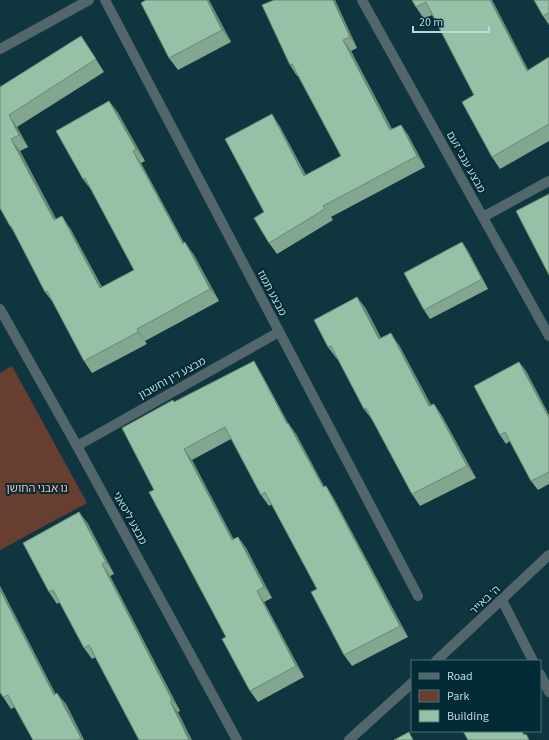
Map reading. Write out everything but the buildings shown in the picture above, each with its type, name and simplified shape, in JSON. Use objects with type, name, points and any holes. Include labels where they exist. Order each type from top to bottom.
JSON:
[{"type":"street","points":[[0,48],[89,0]]},
{"type":"street","name":"מבצע תמוז","points":[[105,0],[418,596]]},
{"type":"street","name":"מבצע ענבי זעם","points":[[362,0],[549,336]]},
{"type":"street","points":[[483,217],[549,181]]},
{"type":"street","name":"מבצע ליטאני","points":[[0,309],[77,446],[237,740]]},
{"type":"street","name":"מבצע דין וחשבון","points":[[77,446],[279,332]]},
{"type":"street","name":"ה' באייר","points":[[437,660],[549,555]]},
{"type":"street","points":[[502,600],[532,660]]},
{"type":"street","points":[[541,676],[549,692]]},
{"type":"street","points":[[349,740],[411,684]]},
{"type":"green space","name":"גו אבני החושן","points":[[12,366],[87,503],[0,550],[0,373]]}]
